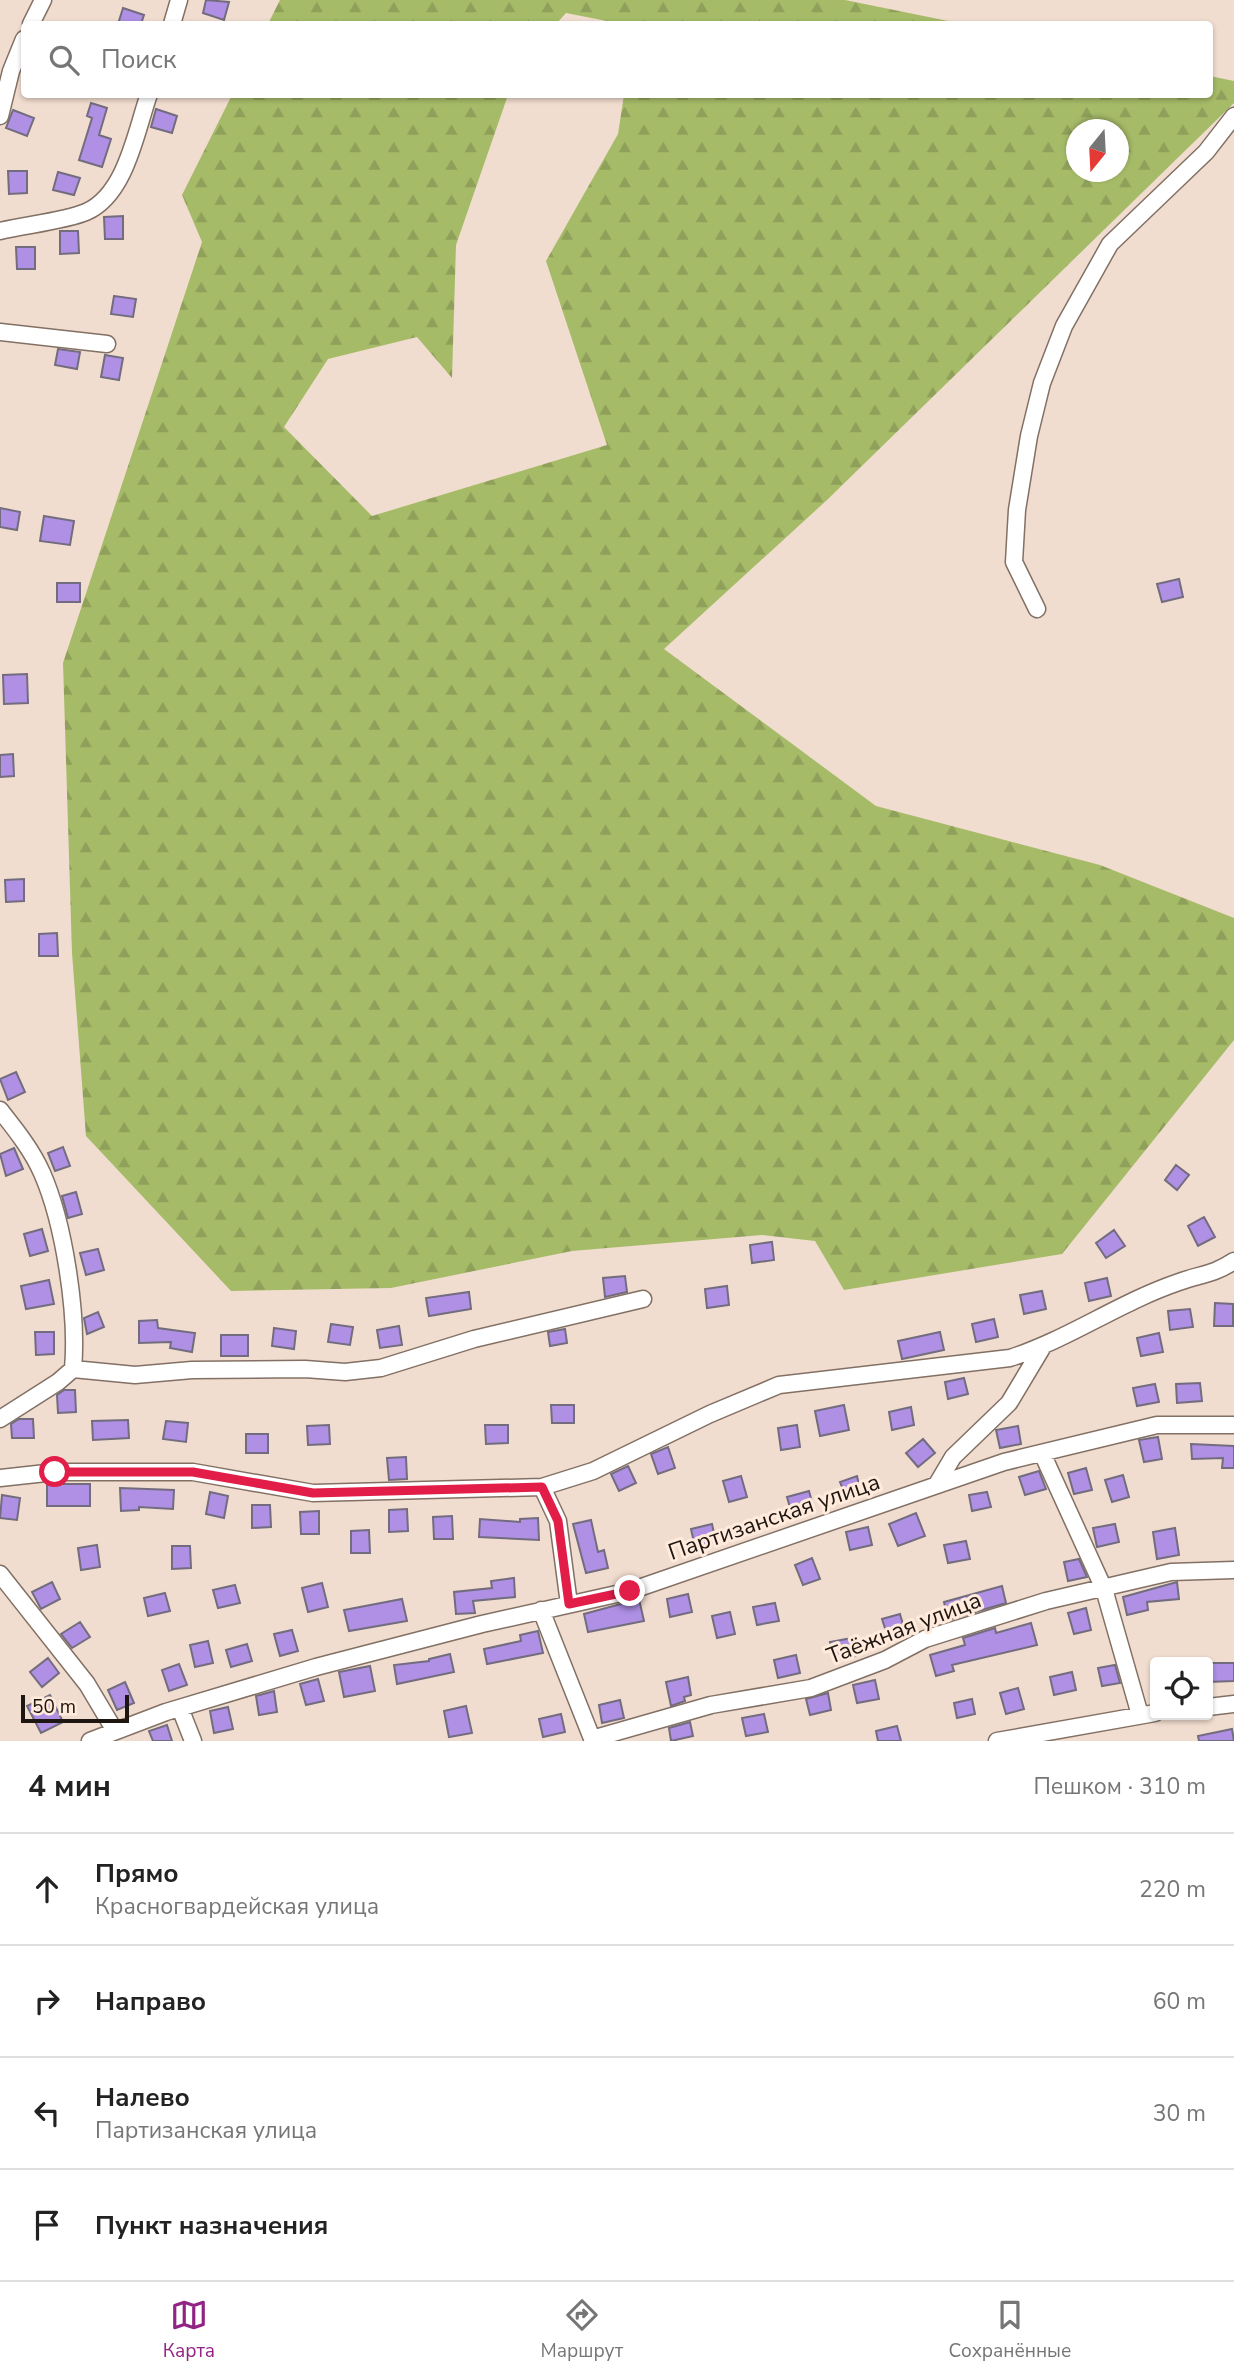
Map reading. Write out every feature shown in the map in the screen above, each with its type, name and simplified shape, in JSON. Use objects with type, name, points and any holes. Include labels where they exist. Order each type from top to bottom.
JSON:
[{"type":"street","points":[[32,21],[43,0]]},
{"type":"street","points":[[173,21],[178,0]]},
{"type":"street","points":[[0,116],[11,71],[21,46]]},
{"type":"street","points":[[0,230],[86,212],[105,199],[122,172],[148,98]]},
{"type":"street","points":[[1037,609],[1014,562],[1017,510],[1029,436],[1042,383],[1064,326],[1110,244],[1206,152],[1234,117]]},
{"type":"street","points":[[0,332],[107,344]]},
{"type":"street","points":[[0,1110],[42,1172],[58,1224],[76,1334],[73,1369],[58,1382],[0,1419]]},
{"type":"street","points":[[0,1478],[55,1472],[193,1472],[313,1493],[542,1487],[593,1471],[710,1414],[779,1385],[1010,1358],[1042,1348],[1179,1282],[1214,1275],[1234,1261]]},
{"type":"street","points":[[73,1369],[135,1375],[192,1370],[305,1369],[345,1372],[382,1368],[474,1339],[643,1299]]},
{"type":"street","points":[[937,1484],[953,1457],[1009,1403],[1042,1348]]},
{"type":"street","name":"Партизанская улица","points":[[90,1741],[180,1708],[316,1667],[541,1610],[630,1591],[937,1484],[1042,1453],[1157,1425],[1234,1425]]},
{"type":"street","points":[[997,1741],[1147,1714],[1104,1589],[1042,1453]]},
{"type":"street","points":[[542,1487],[558,1521],[569,1604]]},
{"type":"street","name":"Таёжная улица","points":[[593,1740],[711,1705],[811,1688],[885,1660],[925,1639],[1046,1601],[1171,1572],[1234,1570]]},
{"type":"street","points":[[0,1574],[88,1684],[116,1731]]},
{"type":"street","points":[[541,1610],[593,1740]]},
{"type":"street","points":[[1213,1706],[1234,1704]]},
{"type":"street","points":[[180,1708],[193,1741]]},
{"type":"green space","points":[[280,0],[845,0],[948,21],[607,21],[566,13],[559,21],[270,21]]},
{"type":"green space","points":[[1213,77],[1234,81],[1234,103],[827,500],[664,649],[876,806],[1100,865],[1234,918],[1234,1040],[1062,1254],[844,1290],[815,1241],[762,1235],[572,1251],[391,1288],[231,1291],[86,1136],[72,953],[63,663],[202,242],[182,195],[230,98],[507,98],[456,245],[452,378],[417,337],[328,359],[284,427],[372,516],[607,445],[546,261],[618,134],[624,98],[1213,98]]},
{"type":"building","points":[[206,0],[229,2],[224,20],[203,13]]},
{"type":"building","points":[[123,8],[144,15],[142,21],[119,21]]},
{"type":"building","points":[[91,103],[107,108],[99,135],[111,139],[102,167],[79,160],[92,118],[87,116]]},
{"type":"building","points":[[156,109],[177,116],[172,133],[151,127]]},
{"type":"building","points":[[13,110],[34,118],[27,136],[6,128]]},
{"type":"building","points":[[8,171],[27,171],[27,193],[9,194]]},
{"type":"building","points":[[58,172],[80,178],[74,195],[53,190]]},
{"type":"building","points":[[123,216],[123,239],[105,239],[104,217]]},
{"type":"building","points":[[60,231],[78,231],[79,253],[60,254]]},
{"type":"building","points":[[16,247],[35,247],[35,269],[17,269]]},
{"type":"building","points":[[114,296],[136,299],[133,317],[111,314]]},
{"type":"building","points":[[58,349],[80,352],[77,369],[55,365]]},
{"type":"building","points":[[105,355],[123,358],[119,380],[101,377]]},
{"type":"building","points":[[0,508],[20,512],[17,530],[0,527]]},
{"type":"building","points":[[44,516],[74,521],[70,545],[40,541]]},
{"type":"building","points":[[1179,579],[1183,597],[1162,602],[1157,584]]},
{"type":"building","points":[[57,583],[80,583],[80,602],[57,602]]},
{"type":"building","points":[[27,674],[28,703],[4,704],[3,675]]},
{"type":"building","points":[[13,754],[14,776],[0,777],[0,755]]},
{"type":"building","points":[[24,879],[24,901],[6,902],[5,880]]},
{"type":"building","points":[[57,933],[58,956],[39,956],[39,934]]},
{"type":"building","points":[[16,1072],[25,1092],[8,1100],[0,1079]]},
{"type":"building","points":[[63,1147],[70,1166],[55,1171],[48,1153]]},
{"type":"building","points":[[14,1148],[23,1169],[6,1176],[0,1154]]},
{"type":"building","points":[[1176,1165],[1189,1175],[1177,1190],[1165,1180]]},
{"type":"building","points":[[76,1192],[82,1214],[68,1218],[62,1196]]},
{"type":"building","points":[[1204,1217],[1215,1237],[1198,1246],[1188,1226]]},
{"type":"building","points":[[42,1229],[48,1251],[30,1256],[24,1234]]},
{"type":"building","points":[[1114,1230],[1125,1246],[1106,1258],[1096,1243]]},
{"type":"building","points":[[772,1242],[774,1260],[752,1263],[750,1245]]},
{"type":"building","points":[[98,1249],[104,1270],[86,1275],[80,1253]]},
{"type":"building","points":[[625,1276],[627,1292],[605,1297],[603,1278]]},
{"type":"building","points":[[1107,1278],[1111,1296],[1089,1301],[1085,1283]]},
{"type":"building","points":[[49,1280],[54,1304],[26,1309],[21,1286]]},
{"type":"building","points":[[727,1286],[729,1305],[707,1308],[705,1289]]},
{"type":"building","points":[[1042,1291],[1046,1309],[1024,1314],[1020,1295]]},
{"type":"building","points":[[469,1292],[471,1309],[429,1316],[426,1298]]},
{"type":"building","points":[[1215,1303],[1233,1304],[1233,1326],[1214,1326]]},
{"type":"building","points":[[1190,1309],[1193,1327],[1170,1330],[1168,1311]]},
{"type":"building","points":[[98,1312],[104,1327],[87,1334],[84,1318]]},
{"type":"building","points":[[994,1319],[998,1337],[976,1342],[972,1324]]},
{"type":"building","points":[[157,1320],[158,1328],[195,1333],[192,1352],[170,1348],[171,1342],[139,1343],[139,1321]]},
{"type":"building","points":[[331,1324],[353,1327],[350,1345],[328,1342]]},
{"type":"building","points":[[399,1326],[402,1345],[380,1348],[377,1330]]},
{"type":"building","points":[[274,1328],[296,1331],[294,1349],[272,1346]]},
{"type":"building","points":[[565,1329],[567,1343],[550,1346],[548,1332]]},
{"type":"building","points":[[35,1332],[54,1332],[54,1354],[36,1355]]},
{"type":"building","points":[[940,1332],[944,1350],[902,1359],[898,1341]]},
{"type":"building","points":[[1159,1333],[1163,1352],[1141,1356],[1137,1338]]},
{"type":"building","points":[[221,1335],[248,1335],[248,1356],[221,1356]]},
{"type":"building","points":[[964,1378],[968,1394],[948,1399],[945,1382]]},
{"type":"building","points":[[1200,1383],[1202,1401],[1177,1403],[1176,1384]]},
{"type":"building","points":[[1155,1384],[1159,1402],[1137,1406],[1133,1388]]},
{"type":"building","points":[[64,1390],[75,1390],[76,1412],[58,1413],[57,1395]]},
{"type":"building","points":[[551,1405],[574,1405],[574,1423],[552,1423]]},
{"type":"building","points":[[844,1405],[849,1430],[820,1436],[815,1411]]},
{"type":"building","points":[[911,1407],[914,1425],[892,1430],[889,1412]]},
{"type":"building","points":[[19,1419],[33,1419],[34,1438],[12,1438],[11,1424]]},
{"type":"building","points":[[128,1420],[129,1438],[93,1440],[92,1421]]},
{"type":"building","points":[[166,1421],[188,1423],[186,1442],[163,1439]]},
{"type":"building","points":[[329,1425],[330,1444],[308,1445],[307,1426]]},
{"type":"building","points":[[485,1425],[508,1425],[508,1443],[486,1444]]},
{"type":"building","points":[[797,1425],[800,1447],[781,1450],[778,1428]]},
{"type":"building","points":[[1018,1426],[1021,1444],[1000,1448],[996,1430]]},
{"type":"building","points":[[246,1434],[268,1434],[268,1453],[246,1453]]},
{"type":"building","points":[[1158,1437],[1162,1459],[1144,1462],[1139,1440]]},
{"type":"building","points":[[923,1439],[935,1453],[918,1467],[906,1453]]},
{"type":"building","points":[[1191,1444],[1234,1446],[1234,1468],[1222,1468],[1223,1458],[1192,1459]]},
{"type":"building","points":[[668,1447],[675,1468],[658,1474],[651,1454]]},
{"type":"building","points":[[406,1457],[407,1479],[389,1480],[387,1458]]},
{"type":"building","points":[[628,1466],[636,1483],[619,1491],[611,1474]]},
{"type":"building","points":[[1086,1468],[1092,1490],[1074,1494],[1068,1473]]},
{"type":"building","points":[[1039,1471],[1046,1489],[1025,1495],[1019,1477]]},
{"type":"building","points":[[1123,1475],[1129,1497],[1112,1502],[1105,1480]]},
{"type":"building","points":[[741,1476],[747,1497],[729,1502],[723,1481]]},
{"type":"building","points":[[857,1476],[861,1494],[847,1499],[840,1482]]},
{"type":"building","points":[[47,1484],[90,1484],[90,1506],[47,1506]]},
{"type":"building","points":[[120,1488],[174,1490],[173,1509],[139,1507],[139,1510],[121,1511]]},
{"type":"building","points":[[809,1491],[814,1509],[792,1515],[787,1497]]},
{"type":"building","points":[[210,1492],[228,1496],[224,1518],[206,1514]]},
{"type":"building","points":[[987,1492],[991,1507],[972,1511],[969,1495]]},
{"type":"building","points":[[2,1495],[20,1498],[17,1520],[0,1518]]},
{"type":"building","points":[[252,1505],[270,1505],[271,1527],[252,1528]]},
{"type":"building","points":[[407,1509],[408,1531],[389,1532],[389,1510]]},
{"type":"building","points":[[319,1511],[319,1534],[301,1534],[300,1512]]},
{"type":"building","points":[[916,1513],[925,1536],[898,1546],[889,1524]]},
{"type":"building","points":[[452,1516],[453,1539],[434,1539],[433,1517]]},
{"type":"building","points":[[538,1518],[539,1540],[479,1537],[480,1519],[520,1522],[520,1519]]},
{"type":"building","points":[[591,1520],[598,1552],[604,1550],[608,1568],[586,1573],[573,1524]]},
{"type":"building","points":[[712,1524],[716,1542],[695,1547],[691,1529]]},
{"type":"building","points":[[1115,1524],[1119,1542],[1097,1547],[1093,1528]]},
{"type":"building","points":[[868,1527],[872,1545],[850,1550],[846,1532]]},
{"type":"building","points":[[1175,1528],[1179,1555],[1157,1559],[1153,1532]]},
{"type":"building","points":[[369,1530],[370,1553],[351,1553],[351,1531]]},
{"type":"building","points":[[966,1541],[970,1559],[948,1563],[944,1545]]},
{"type":"building","points":[[97,1545],[100,1567],[81,1570],[78,1548]]},
{"type":"building","points":[[172,1546],[190,1546],[191,1568],[172,1569]]},
{"type":"building","points":[[812,1558],[820,1579],[803,1585],[795,1565]]},
{"type":"building","points":[[1079,1559],[1087,1577],[1068,1581],[1064,1562]]},
{"type":"building","points":[[514,1578],[515,1597],[473,1601],[475,1613],[456,1614],[454,1592],[492,1588],[491,1581]]},
{"type":"building","points":[[52,1582],[60,1599],[41,1609],[32,1592]]},
{"type":"building","points":[[1177,1582],[1179,1599],[1147,1602],[1148,1610],[1127,1615],[1123,1597]]},
{"type":"building","points":[[322,1583],[328,1607],[308,1612],[302,1588]]},
{"type":"building","points":[[235,1585],[240,1603],[218,1608],[213,1590]]},
{"type":"building","points":[[1002,1586],[1006,1603],[948,1620],[944,1602]]},
{"type":"building","points":[[165,1593],[170,1611],[148,1616],[144,1598]]},
{"type":"building","points":[[688,1594],[692,1612],[670,1617],[667,1599]]},
{"type":"building","points":[[402,1599],[407,1621],[349,1631],[344,1610]]},
{"type":"building","points":[[639,1599],[644,1621],[588,1632],[584,1614]]},
{"type":"building","points":[[775,1603],[779,1621],[757,1625],[753,1607]]},
{"type":"building","points":[[1086,1608],[1091,1630],[1074,1634],[1068,1613]]},
{"type":"building","points":[[730,1612],[735,1634],[717,1638],[712,1616]]},
{"type":"building","points":[[900,1614],[906,1635],[889,1641],[882,1619]]},
{"type":"building","points":[[80,1622],[90,1637],[72,1648],[61,1634]]},
{"type":"building","points":[[1031,1623],[1037,1645],[952,1665],[954,1671],[936,1676],[930,1655],[965,1645],[963,1638],[995,1628],[996,1633]]},
{"type":"building","points":[[292,1630],[298,1651],[280,1656],[274,1634]]},
{"type":"building","points":[[538,1631],[543,1653],[487,1664],[484,1649],[521,1641],[520,1635]]},
{"type":"building","points":[[852,1638],[856,1656],[834,1660],[830,1642]]},
{"type":"building","points":[[208,1641],[213,1663],[195,1667],[190,1645]]},
{"type":"building","points":[[247,1644],[252,1661],[231,1667],[226,1650]]},
{"type":"building","points":[[450,1654],[454,1672],[397,1684],[394,1665],[429,1661]]},
{"type":"building","points":[[796,1655],[800,1673],[778,1678],[774,1660]]},
{"type":"building","points":[[48,1658],[59,1673],[42,1687],[30,1672]]},
{"type":"building","points":[[1213,1663],[1234,1663],[1234,1681],[1213,1682]]},
{"type":"building","points":[[179,1664],[187,1685],[169,1691],[162,1670]]},
{"type":"building","points":[[1115,1665],[1120,1683],[1102,1686],[1098,1668]]},
{"type":"building","points":[[370,1666],[375,1691],[344,1697],[339,1672]]},
{"type":"building","points":[[1072,1672],[1076,1690],[1054,1695],[1050,1677]]},
{"type":"building","points":[[688,1677],[691,1695],[684,1697],[685,1701],[671,1706],[666,1682]]},
{"type":"building","points":[[318,1679],[324,1701],[306,1705],[300,1684]]},
{"type":"building","points":[[875,1680],[879,1699],[857,1703],[853,1685]]},
{"type":"building","points":[[125,1682],[134,1703],[117,1710],[108,1690]]},
{"type":"building","points":[[1018,1688],[1024,1709],[1006,1714],[1000,1693]]},
{"type":"building","points":[[274,1691],[277,1712],[259,1715],[256,1696]]},
{"type":"building","points":[[828,1693],[831,1710],[810,1715],[806,1699]]},
{"type":"building","points":[[50,1695],[63,1722],[41,1733],[27,1706]]},
{"type":"building","points":[[972,1699],[975,1714],[957,1718],[954,1703]]},
{"type":"building","points":[[620,1700],[624,1718],[602,1723],[599,1705]]},
{"type":"building","points":[[466,1706],[472,1733],[449,1737],[444,1711]]},
{"type":"building","points":[[228,1707],[233,1729],[214,1733],[210,1711]]},
{"type":"building","points":[[561,1714],[565,1732],[543,1737],[539,1719]]},
{"type":"building","points":[[764,1714],[768,1732],[746,1736],[742,1718]]},
{"type":"building","points":[[690,1722],[693,1736],[671,1741],[669,1728]]},
{"type":"building","points":[[167,1725],[172,1741],[153,1741],[149,1731]]},
{"type":"building","points":[[897,1726],[901,1741],[878,1741],[876,1731]]},
{"type":"building","points":[[1232,1729],[1234,1741],[1199,1741],[1198,1736]]},
{"type":"route","points":[[55,1472],[193,1472],[313,1493],[542,1487],[558,1521],[569,1604],[630,1591]]}]
